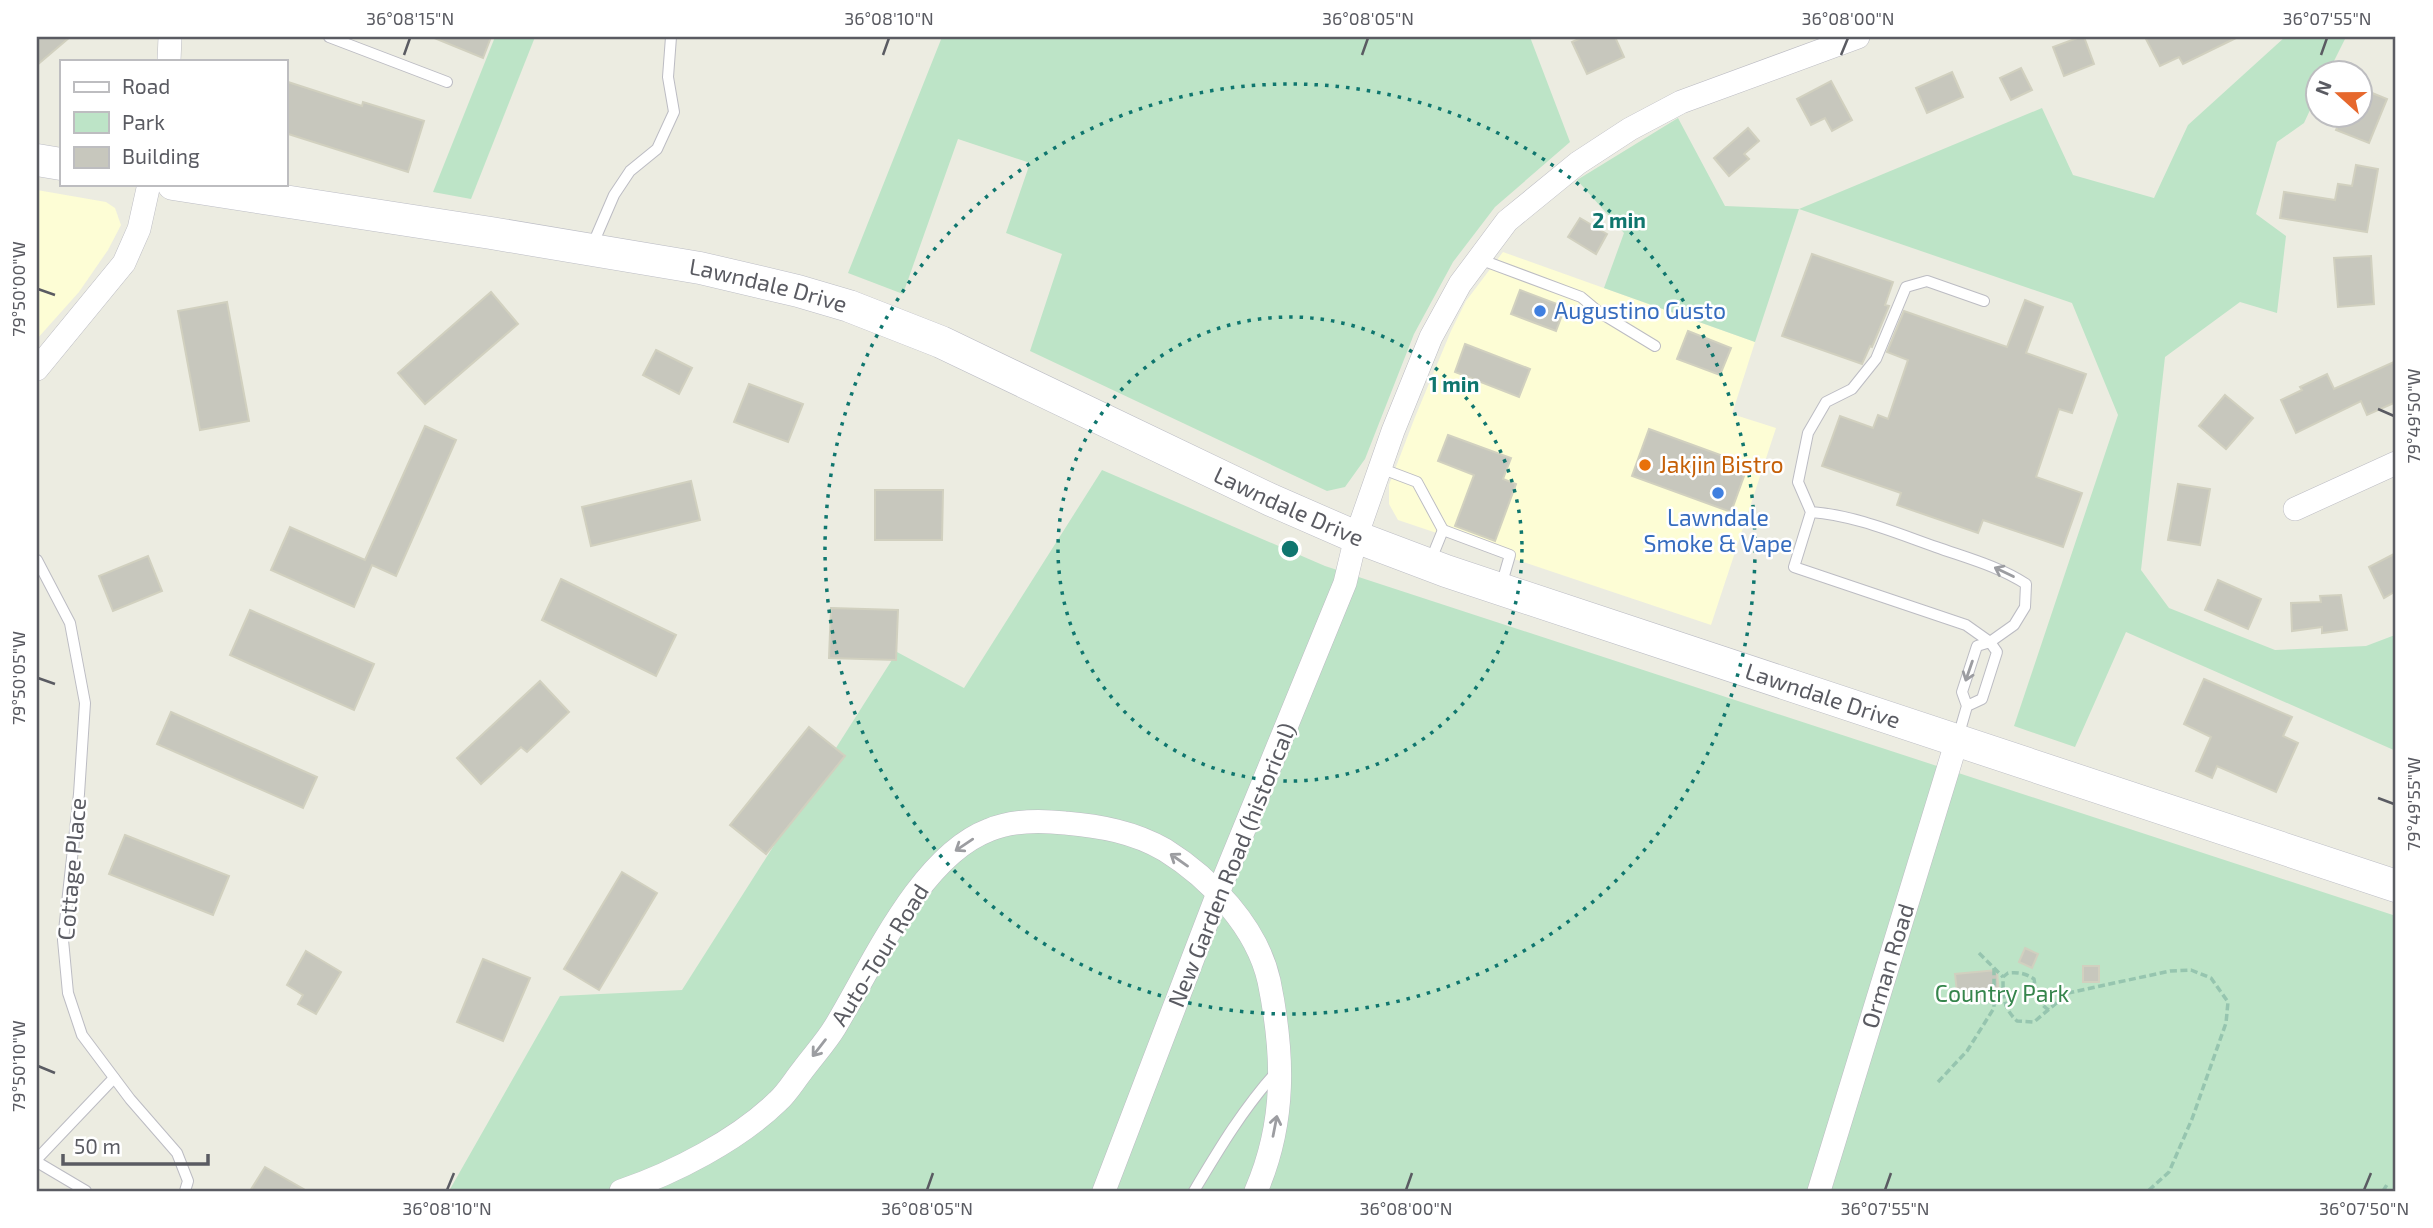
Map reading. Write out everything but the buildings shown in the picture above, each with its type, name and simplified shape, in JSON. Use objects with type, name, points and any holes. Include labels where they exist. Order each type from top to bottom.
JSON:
[{"type":"main road","points":[[37,160],[60,164]]},
{"type":"main road","name":"Lawndale Drive","points":[[186,186],[591,249],[748,278],[849,306],[897,324],[1271,500],[1356,537],[1500,589],[2396,886]]},
{"type":"street","points":[[169,60],[170,37]]},
{"type":"street","name":"New Garden Road (historical)","points":[[1104,1191],[1218,893],[1345,583],[1356,537],[1380,468],[1431,337],[1460,284],[1507,221],[1578,163],[1630,129],[1681,102],[1858,37]]},
{"type":"street","points":[[37,369],[124,262],[139,229],[149,186]]},
{"type":"street","points":[[2295,509],[2396,463]]},
{"type":"street","name":"Orman Road","points":[[1819,1191],[1957,740]]},
{"type":"street","name":"Auto-Tour Road","points":[[621,1191],[643,1184],[688,1161],[738,1132],[779,1100],[833,1030],[902,912],[931,874],[958,848],[986,830],[1012,822],[1048,821],[1121,831],[1152,842],[1178,858],[1218,893],[1244,927],[1265,963],[1273,999],[1281,1067],[1277,1119],[1266,1167],[1256,1191]]},
{"type":"lane","points":[[329,37],[447,82]]},
{"type":"lane","points":[[591,249],[614,195],[629,171],[657,149],[674,112],[668,77],[671,37]]},
{"type":"lane","points":[[1479,259],[1581,297],[1599,312],[1655,346]]},
{"type":"lane","points":[[1968,706],[1982,699],[1997,652],[1990,642],[1966,625],[1794,568],[1811,512],[1798,482],[1808,432],[1826,402],[1853,389],[1876,359],[1906,287],[1927,281],[1984,301]]},
{"type":"lane","points":[[1380,468],[1417,482],[1443,530],[1510,555],[1500,589]]},
{"type":"lane","points":[[1811,512],[1830,513],[1891,531],[2006,571],[2026,584],[2025,607],[2014,625],[1990,642],[1978,646],[1962,692],[1968,706],[1957,740]]},
{"type":"lane","points":[[1429,564],[1443,530]]},
{"type":"lane","name":"Cottage Place","points":[[37,560],[70,624],[85,703],[78,806],[64,940],[68,993],[82,1035],[177,1153],[188,1181],[185,1191]]},
{"type":"lane","points":[[1194,1191],[1226,1138],[1259,1091],[1281,1067]]},
{"type":"lane","points":[[86,1191],[37,1160],[114,1078]]},
{"type":"path","points":[[1979,953],[2003,978],[2004,1003],[2017,1021],[2034,1022],[2068,993],[2170,971],[2190,970],[2211,978],[2228,1002],[2226,1023],[2192,1119],[2169,1171],[2148,1191]]},
{"type":"path","points":[[1938,1083],[1967,1051],[1994,1008],[1994,968]]},
{"type":"path","points":[[2003,978],[2008,973],[2017,972],[2035,979],[2037,998],[2041,1006],[2049,1010]]},
{"type":"path","points":[[2383,1191],[2388,1183]]},
{"type":"shaded area","points":[[37,190],[106,202],[115,208],[121,225],[108,250],[79,292],[37,339]]},
{"type":"shaded area","points":[[1503,252],[1755,342],[1732,414],[1776,428],[1711,625],[1398,520],[1389,504],[1389,485],[1451,331],[1466,301]]},
{"type":"green space","points":[[495,37],[535,37],[471,199],[433,192]]},
{"type":"green space","points":[[942,37],[1530,37],[1570,142],[1495,207],[1453,262],[1414,334],[1365,459],[1345,487],[1327,491],[1030,351],[1062,254],[1006,233],[1030,163],[958,139],[903,294],[848,273]]},
{"type":"green space","points":[[2285,37],[2346,37],[2334,60],[2304,60],[2304,123],[2277,142],[2256,214],[2286,236],[2277,313],[2240,302],[2165,357],[2141,570],[2169,608],[2275,650],[2366,646],[2395,635],[2396,751],[2126,632],[2075,747],[2014,726],[2118,415],[2072,303],[1799,209],[2042,108],[2073,175],[2154,198],[2188,125]]},
{"type":"green space","points":[[1678,118],[1725,206],[1799,209],[1755,342],[1604,288],[1624,233],[1577,180]]},
{"type":"green space","name":"Country Park","points":[[1102,470],[1325,566],[2396,916],[2396,1191],[449,1191],[560,996],[682,990],[897,652],[964,688]]},
{"type":"place","name":"Augustino Gusto","points":[[1540,311]]},
{"type":"place","name":"Jakjin Bistro","points":[[1645,465]]},
{"type":"place","name":"Lawndale Smoke & Vape","points":[[1718,493]]}]
